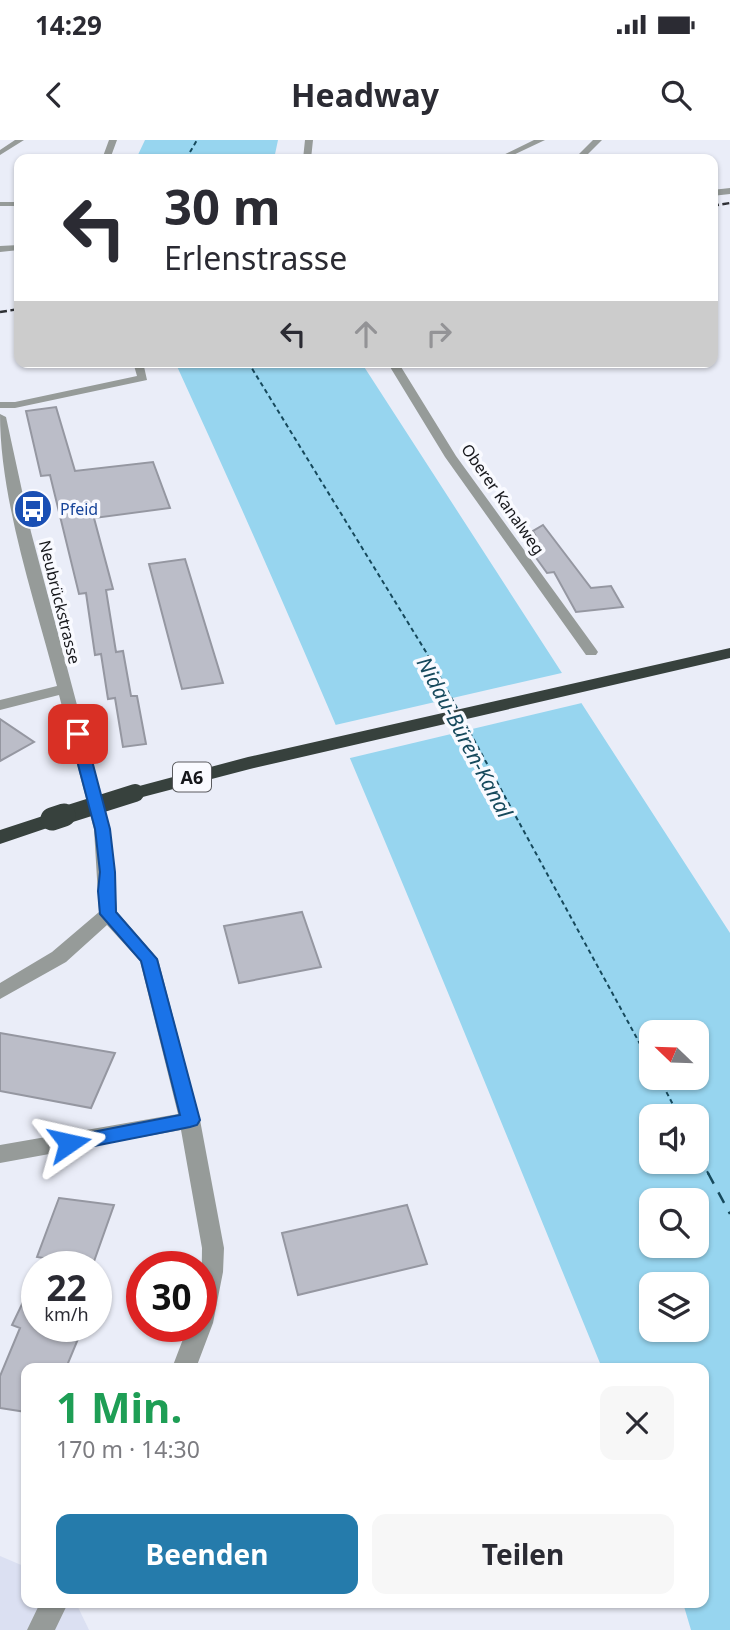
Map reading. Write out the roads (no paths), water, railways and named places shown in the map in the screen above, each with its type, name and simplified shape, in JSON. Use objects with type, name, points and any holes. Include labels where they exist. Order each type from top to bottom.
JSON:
[{"type":"highway","name":"A6","points":[[0,837],[135,793],[248,763],[730,653]]},
{"type":"street","points":[[510,154],[541,140]]},
{"type":"street","points":[[583,154],[598,140]]},
{"type":"street","name":"Oberer Kanalweg","points":[[396,368],[451,457],[591,652]]},
{"type":"street","name":"Neubrückstrasse","points":[[0,417],[22,525],[65,689],[0,705]]},
{"type":"street","points":[[65,689],[102,829],[108,914],[149,959],[190,1120],[214,1251]]},
{"type":"street","points":[[0,992],[59,957],[108,914]]},
{"type":"street","points":[[0,1154],[190,1120]]},
{"type":"street","points":[[186,1363],[194,1342]]},
{"type":"street","points":[[40,1630],[52,1608]]},
{"type":"lane","points":[[0,153],[20,140]]},
{"type":"lane","points":[[0,405],[15,405],[143,378],[140,368]]},
{"type":"water","points":[[145,140],[278,140],[275,154],[138,154]]},
{"type":"water","name":"Nidau-Büren-Kanal","points":[[178,368],[365,368],[730,933],[730,1630],[691,1630],[684,1608],[709,1608],[709,1363],[600,1363],[394,863],[232,486]]},
{"type":"railway","points":[[718,205],[730,203]]},
{"type":"railway","points":[[0,312],[14,310]]},
{"type":"place","name":"Pfeid","points":[[33,509]]}]
